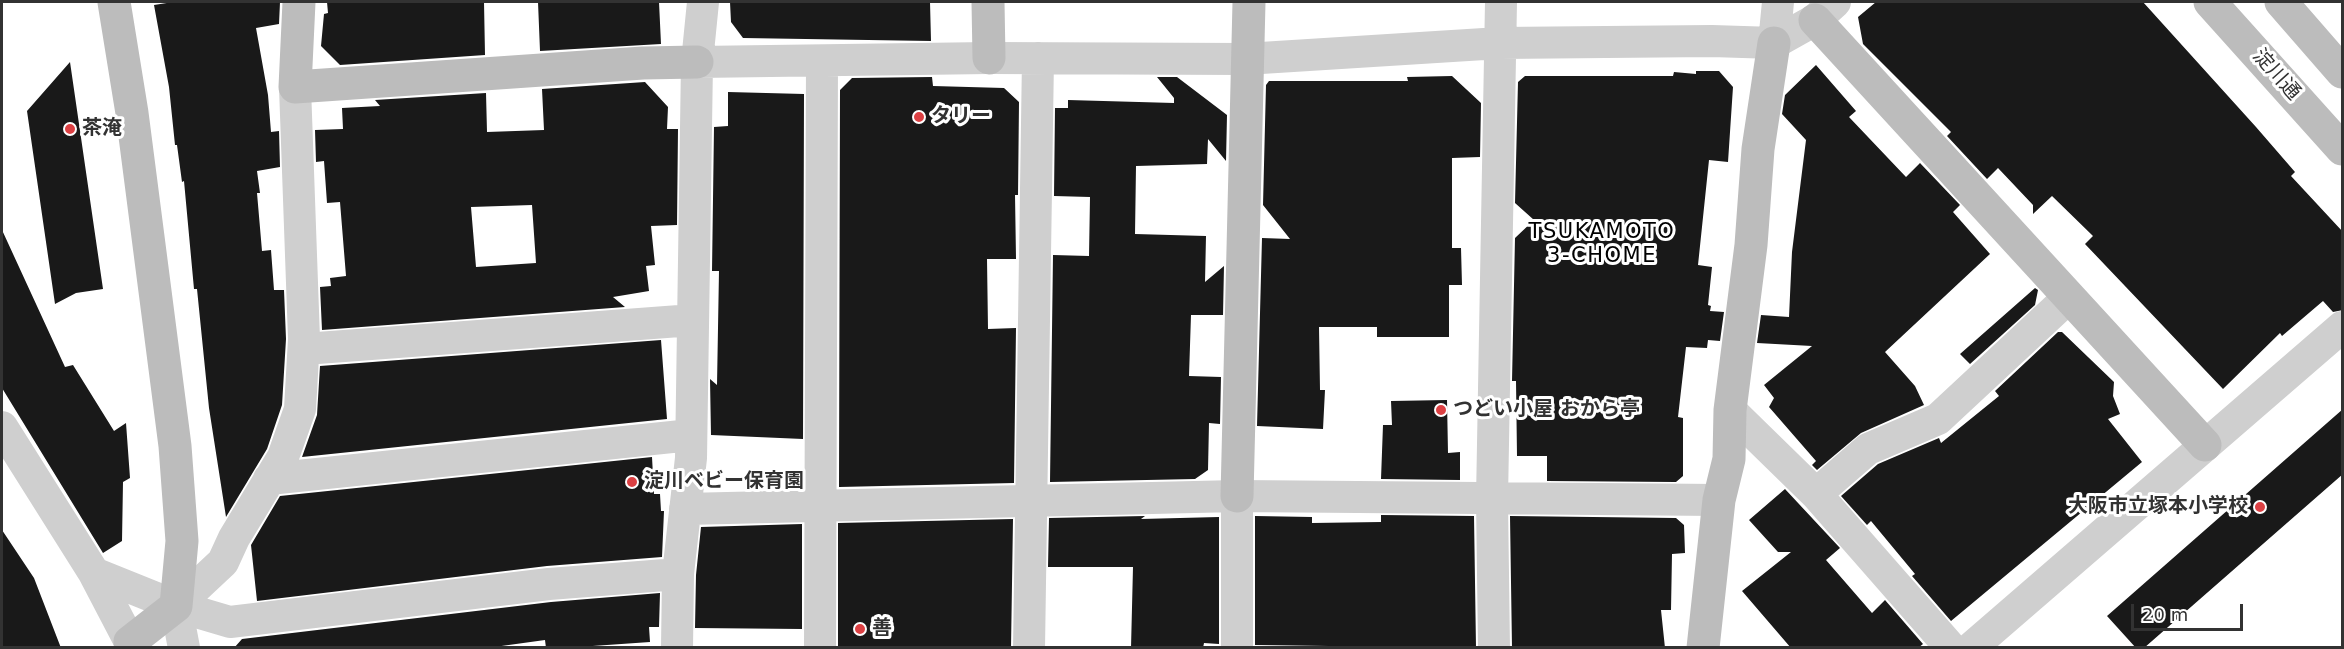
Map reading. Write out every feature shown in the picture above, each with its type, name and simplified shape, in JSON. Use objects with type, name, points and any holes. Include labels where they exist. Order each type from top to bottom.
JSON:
[{"type":"street","points":[[114,2],[132,113],[175,446],[182,541],[176,606],[184,648]]},
{"type":"street","points":[[2,427],[94,573],[130,645],[223,562],[234,537],[283,457],[300,409],[304,349],[295,87],[299,2]]},
{"type":"street","points":[[677,648],[678,574],[692,435],[697,62],[703,2]]},
{"type":"street","points":[[988,2],[989,57]]},
{"type":"street","points":[[1237,648],[1237,496],[1245,59],[1249,2]]},
{"type":"street","points":[[1494,648],[1492,499],[1502,2]]},
{"type":"street","points":[[1703,648],[1719,500],[1729,459],[1730,410],[1750,245],[1758,149],[1778,2]]},
{"type":"street","name":"淀川通","points":[[2210,2],[2343,149]]},
{"type":"street","points":[[2281,2],[2343,72]]},
{"type":"street","points":[[295,87],[643,63],[989,57],[1245,59],[1500,43],[1712,41],[1774,44],[1825,11],[2068,298],[2205,445]]},
{"type":"street","points":[[1029,648],[1029,501],[1038,58]]},
{"type":"street","points":[[820,648],[822,61]]},
{"type":"street","points":[[1816,494],[1868,449],[1938,419],[2068,298]]},
{"type":"street","points":[[304,349],[693,320]]},
{"type":"street","points":[[1971,648],[2343,327]]},
{"type":"street","points":[[1730,410],[1816,494],[1951,648]]},
{"type":"street","points":[[269,479],[692,435]]},
{"type":"street","points":[[685,509],[1237,496],[1719,500]]},
{"type":"street","points":[[94,573],[176,606],[230,622],[549,584],[678,574]]},
{"type":"building","points":[[173,2],[280,2],[279,24],[256,28],[268,95],[271,132],[279,131],[280,167],[257,171],[260,193],[257,193],[262,251],[271,250],[274,290],[284,290],[286,339],[282,405],[267,449],[226,517],[209,408],[197,289],[194,289],[184,181],[182,182],[177,145],[175,145],[169,87],[154,5]]},
{"type":"building","points":[[327,2],[484,2],[485,55],[340,65],[321,46],[324,14],[328,13]]},
{"type":"building","points":[[538,2],[659,2],[661,44],[540,51]]},
{"type":"building","points":[[730,2],[930,2],[931,41],[743,38],[731,22]]},
{"type":"building","points":[[1876,2],[2143,2],[2256,127],[2295,172],[2291,176],[2343,232],[2343,310],[2333,312],[2323,301],[2282,336],[2280,333],[2223,389],[2085,244],[2093,236],[2052,196],[2033,214],[2033,205],[1998,168],[1987,179],[1947,136],[1951,132],[1863,44],[1858,17]]},
{"type":"building","points":[[70,62],[103,289],[76,293],[55,304],[27,111]]},
{"type":"building","points":[[1816,65],[1856,111],[1849,117],[1906,177],[1920,163],[1960,205],[1953,212],[1990,254],[1885,352],[1915,386],[1924,405],[1861,433],[1817,470],[1812,465],[1816,461],[1769,407],[1774,398],[1764,385],[1812,346],[1757,343],[1761,315],[1789,317],[1792,252],[1806,140],[1782,114],[1785,95]]},
{"type":"building","points":[[1696,71],[1719,71],[1733,87],[1728,162],[1709,160],[1698,265],[1712,267],[1708,305],[1711,306],[1710,311],[1724,312],[1720,341],[1708,340],[1707,348],[1686,347],[1678,417],[1683,418],[1683,476],[1676,482],[1547,481],[1547,456],[1517,456],[1516,381],[1512,381],[1515,238],[1534,220],[1515,203],[1518,82],[1525,76],[1673,76],[1674,72],[1696,74]]},
{"type":"building","points":[[1452,76],[1481,103],[1480,157],[1452,158],[1452,248],[1461,248],[1462,285],[1449,285],[1449,337],[1377,337],[1377,327],[1319,327],[1320,390],[1325,390],[1323,429],[1257,426],[1262,238],[1290,239],[1263,205],[1266,85],[1269,81],[1408,81],[1407,77]]},
{"type":"building","points":[[932,77],[933,86],[1004,88],[1019,102],[1018,195],[1015,195],[1016,259],[987,259],[988,329],[1016,328],[1014,483],[839,487],[840,90],[852,78]]},
{"type":"building","points":[[1157,77],[1177,77],[1227,115],[1226,161],[1208,139],[1207,164],[1136,166],[1135,234],[1206,236],[1205,282],[1224,266],[1223,315],[1191,315],[1189,376],[1221,377],[1220,424],[1209,423],[1208,470],[1195,479],[1050,482],[1053,255],[1089,256],[1090,197],[1054,196],[1055,108],[1068,108],[1068,100],[1174,103],[1174,98]]},
{"type":"building","points":[[645,82],[668,107],[667,129],[678,129],[677,225],[651,226],[655,265],[646,266],[649,291],[613,297],[625,307],[322,330],[320,287],[331,286],[330,278],[346,276],[340,202],[327,203],[324,161],[316,162],[315,130],[343,129],[342,108],[380,106],[375,100],[486,93],[487,132],[544,130],[542,89]],"holes":[[[532,205],[536,263],[476,267],[471,207]]]},
{"type":"building","points":[[728,92],[804,94],[803,439],[711,435],[710,379],[717,385],[719,271],[712,271],[714,127],[728,126]]},
{"type":"building","points":[[2,230],[65,367],[73,365],[114,431],[126,423],[130,478],[123,482],[122,541],[103,553],[2,388]]},
{"type":"building","points":[[2035,288],[2038,290],[2035,305],[1970,364],[1960,354]]},
{"type":"building","points":[[2058,332],[2062,332],[2114,382],[2113,396],[2120,414],[2108,419],[2142,462],[1951,621],[1912,576],[1915,574],[1871,521],[1867,525],[1841,496],[1878,464],[1939,438],[1941,443],[1999,396],[1995,391]]},
{"type":"building","points":[[661,340],[667,419],[302,457],[317,415],[320,366]]},
{"type":"building","points":[[1447,400],[1448,453],[1460,452],[1460,480],[1381,479],[1383,425],[1392,425],[1391,401]]},
{"type":"building","points":[[2343,409],[2343,474],[2144,648],[2136,648],[2107,616]]},
{"type":"building","points":[[652,457],[654,494],[660,494],[661,511],[664,511],[662,557],[547,566],[257,601],[251,545],[280,496]]},
{"type":"building","points":[[1785,489],[1840,548],[1826,560],[1872,613],[1885,600],[1923,644],[1918,648],[1791,648],[1742,591],[1791,552],[1778,552],[1749,520]]},
{"type":"building","points":[[1381,515],[1474,516],[1476,648],[1255,645],[1255,516],[1312,517],[1312,523],[1381,522]]},
{"type":"building","points":[[1145,516],[1141,519],[1219,517],[1219,644],[1204,643],[1203,648],[1131,648],[1133,567],[1048,567],[1049,518]]},
{"type":"building","points":[[1510,516],[1676,518],[1684,525],[1685,553],[1672,554],[1671,610],[1661,610],[1665,648],[1512,648]]},
{"type":"building","points":[[1013,519],[1011,648],[838,648],[838,523]]},
{"type":"building","points":[[802,524],[802,629],[695,628],[696,575],[701,527]]},
{"type":"building","points":[[2,530],[34,578],[61,648],[2,648]]},
{"type":"building","points":[[660,593],[659,627],[649,627],[650,642],[564,648],[546,648],[545,640],[487,648],[234,648],[242,639],[551,602]]},
{"type":"place","name":"タリー","points":[[919,117]]},
{"type":"place","name":"茶淹","points":[[70,129]]},
{"type":"place","name":"つどい小屋 おから亭","points":[[1441,410]]},
{"type":"place","name":"淀川ベビー保育園","points":[[632,482]]},
{"type":"place","name":"大阪市立塚本小学校","points":[[2260,507]]},
{"type":"place","name":"善","points":[[860,629]]},
{"type":"district","name":"TSUKAMOTO 3-CHOME","points":[[1602,245]]}]
